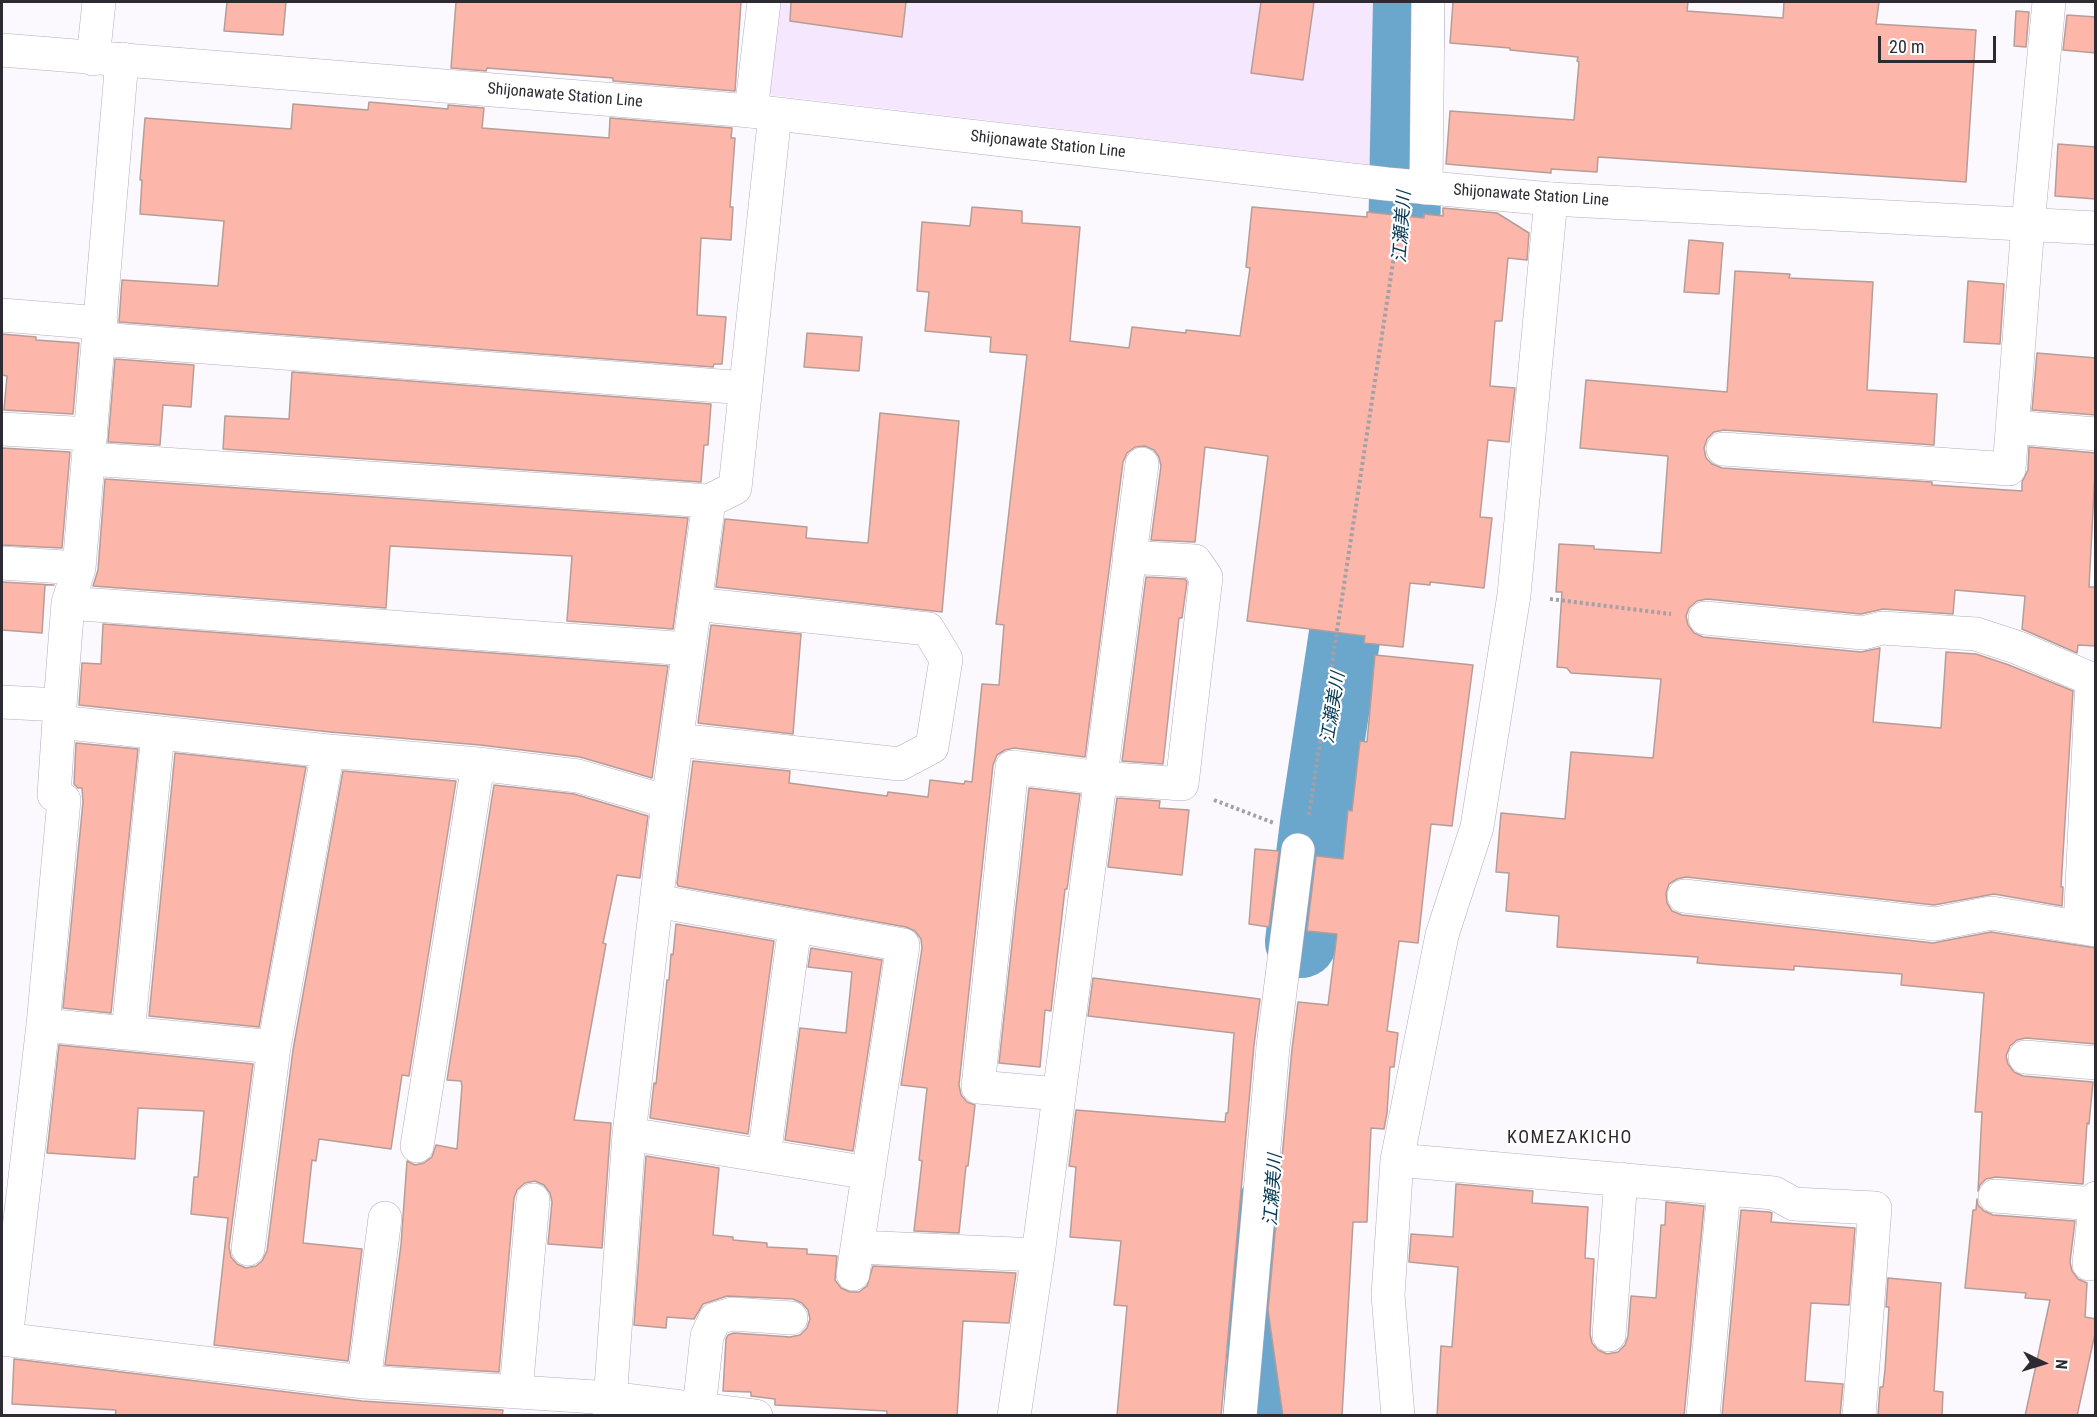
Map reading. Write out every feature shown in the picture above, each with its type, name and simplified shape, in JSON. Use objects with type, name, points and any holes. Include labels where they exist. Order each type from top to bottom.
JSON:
[{"type":"street","points":[[99,2],[107,59],[100,331],[80,567],[68,603],[54,795],[64,800],[43,1025],[4,1339],[364,1382],[516,1391],[610,1407],[699,1409],[756,1416]]},
{"type":"street","points":[[2,429],[90,447],[709,501],[735,488],[746,388],[763,113],[764,2]]},
{"type":"street","points":[[1404,185],[1428,2]]},
{"type":"street","points":[[1723,449],[2008,469],[2049,2]]},
{"type":"street","name":"Shijonawate Station Line","points":[[2,50],[763,113],[1404,185],[1551,199],[2096,228]]},
{"type":"street","points":[[1398,1416],[1388,1295],[1397,1160],[1442,935],[1478,827],[1514,594],[1551,199]]},
{"type":"street","points":[[2,315],[100,331],[746,388]]},
{"type":"street","points":[[2012,426],[2096,434]]},
{"type":"street","points":[[1014,1416],[1038,1255],[1142,464]]},
{"type":"street","points":[[610,1407],[629,1134],[668,802],[709,501]]},
{"type":"street","points":[[1059,1094],[978,1088],[1012,767],[1101,778],[1182,784],[1206,577],[1195,561],[1129,557]]},
{"type":"street","points":[[2,563],[80,567]]},
{"type":"street","points":[[68,603],[688,650]]},
{"type":"street","points":[[677,740],[900,764],[932,747],[946,659],[928,629],[695,604]]},
{"type":"street","points":[[1684,896],[1935,924],[1991,913],[2088,928],[2094,681],[2016,647],[1976,634],[1882,628],[1863,633],[1705,618]]},
{"type":"street","points":[[2,702],[158,733],[578,776],[668,802]]},
{"type":"street","points":[[128,1033],[158,733]]},
{"type":"street","points":[[248,1249],[274,1047],[328,751]]},
{"type":"street","points":[[417,1146],[478,764]]},
{"type":"street","points":[[1240,1416],[1289,837]]},
{"type":"street","points":[[656,902],[903,945],[855,1261],[1038,1255]]},
{"type":"street","points":[[764,1156],[795,926]]},
{"type":"street","points":[[43,1025],[274,1047]]},
{"type":"street","points":[[2025,1057],[2096,1063]]},
{"type":"street","points":[[629,1134],[869,1173]]},
{"type":"street","points":[[1397,1160],[1774,1193],[1794,1204],[1875,1208],[1859,1416]]},
{"type":"street","points":[[1609,1335],[1621,1179]]},
{"type":"street","points":[[1703,1416],[1724,1189]]},
{"type":"street","points":[[1995,1196],[2095,1204]]},
{"type":"street","points":[[2089,1264],[2096,1198]]},
{"type":"street","points":[[516,1391],[533,1200]]},
{"type":"street","points":[[364,1382],[385,1218]]},
{"type":"street","points":[[699,1409],[707,1336],[715,1319],[732,1314],[791,1318]]},
{"type":"path","points":[[1309,818],[1397,241],[1400,214],[1394,207],[1404,185]]},
{"type":"path","points":[[1514,594],[1705,618]]},
{"type":"path","points":[[1182,784],[1196,795],[1224,802],[1289,837]]},
{"type":"shaded area","points":[[772,2],[1384,2],[1372,165],[761,94]]},
{"type":"building","points":[[227,2],[286,2],[283,35],[224,31]]},
{"type":"building","points":[[456,2],[741,2],[735,91],[613,81],[613,78],[487,68],[486,71],[451,68]]},
{"type":"building","points":[[791,2],[906,2],[902,37],[790,21]]},
{"type":"building","points":[[1261,2],[1314,2],[1303,80],[1251,73]]},
{"type":"building","points":[[1453,2],[1688,2],[1687,11],[1783,18],[1784,2],[1879,2],[1876,24],[1976,30],[1966,182],[1598,157],[1597,172],[1551,169],[1551,173],[1446,164],[1450,111],[1574,120],[1579,62],[1578,57],[1450,43]]},
{"type":"building","points":[[2016,11],[2029,12],[2026,47],[2014,46]]},
{"type":"building","points":[[2067,15],[2096,17],[2096,53],[2063,50]]},
{"type":"building","points":[[369,102],[448,109],[448,105],[484,108],[482,128],[609,138],[610,118],[732,128],[731,138],[735,138],[730,207],[733,207],[731,240],[701,238],[697,315],[726,317],[722,364],[714,364],[713,367],[119,322],[122,280],[218,286],[224,221],[140,214],[145,118],[291,129],[293,104],[368,110]]},
{"type":"building","points":[[2058,144],[2096,147],[2096,199],[2055,196]]},
{"type":"building","points":[[972,207],[1022,211],[1022,223],[1080,227],[1070,341],[1129,348],[1132,327],[1240,336],[1250,268],[1246,267],[1252,207],[1367,217],[1367,212],[1424,218],[1424,214],[1443,216],[1443,208],[1497,213],[1529,233],[1527,260],[1508,258],[1502,321],[1495,321],[1490,386],[1515,388],[1509,442],[1488,440],[1480,517],[1492,518],[1484,588],[1430,582],[1430,585],[1410,583],[1403,647],[1364,643],[1365,636],[1247,621],[1268,456],[1205,447],[1195,542],[1151,540],[1161,466],[1159,457],[1154,450],[1145,446],[1135,447],[1127,453],[1123,462],[1085,757],[1014,748],[997,755],[993,765],[959,1085],[961,1095],[967,1102],[975,1105],[959,1233],[914,1231],[927,1088],[901,1085],[922,948],[921,939],[915,931],[906,927],[678,886],[677,883],[693,761],[790,771],[789,783],[887,796],[888,792],[928,797],[930,780],[964,784],[965,781],[972,782],[982,684],[999,685],[1004,625],[996,624],[1027,355],[990,352],[991,337],[925,331],[929,292],[917,291],[922,222],[970,226]]},
{"type":"building","points":[[1689,240],[1723,243],[1719,294],[1684,292]]},
{"type":"building","points":[[1735,271],[1790,274],[1789,278],[1873,282],[1867,390],[1937,394],[1934,445],[1724,430],[1714,432],[1707,439],[1704,448],[1706,458],[1712,464],[1722,468],[1932,482],[1932,485],[2022,491],[2022,482],[2028,470],[2029,447],[2096,453],[2089,587],[2096,587],[2096,646],[2078,645],[2077,653],[2022,629],[2025,596],[1955,590],[1953,614],[1883,609],[1861,614],[1707,599],[1697,601],[1689,608],[1686,616],[1688,625],[1694,633],[1703,637],[1861,652],[1880,648],[1873,722],[1941,728],[1946,652],[1976,654],[2073,691],[2061,887],[2063,887],[2062,906],[1994,894],[1934,905],[1686,877],[1669,884],[1666,893],[1667,903],[1672,911],[1682,915],[1933,943],[1991,932],[2096,948],[2096,1044],[2026,1038],[2017,1040],[2010,1046],[2006,1056],[2014,1072],[2023,1076],[2093,1082],[2089,1124],[2087,1123],[2083,1184],[1996,1177],[1986,1179],[1978,1191],[1982,1112],[1975,1112],[1984,993],[1901,985],[1902,974],[1794,966],[1794,970],[1721,965],[1697,963],[1698,957],[1557,947],[1559,916],[1506,911],[1509,873],[1496,872],[1501,813],[1565,819],[1571,752],[1653,758],[1661,679],[1571,673],[1567,668],[1557,667],[1562,592],[1556,592],[1559,544],[1594,546],[1594,549],[1661,553],[1668,456],[1580,448],[1586,380],[1727,392]]},
{"type":"building","points":[[1968,281],[2004,284],[2000,344],[1964,342]]},
{"type":"building","points":[[807,333],[862,337],[859,371],[804,367]]},
{"type":"building","points":[[2,334],[36,337],[36,340],[79,343],[73,414],[4,410],[7,376],[2,375]]},
{"type":"building","points":[[2037,353],[2096,358],[2096,415],[2032,410]]},
{"type":"building","points":[[115,359],[194,365],[191,407],[163,405],[160,445],[108,442]]},
{"type":"building","points":[[292,372],[711,404],[708,445],[704,445],[701,482],[223,449],[225,416],[289,419]]},
{"type":"building","points":[[880,413],[959,421],[942,612],[716,587],[725,519],[807,527],[806,538],[868,543]]},
{"type":"building","points":[[2,448],[70,452],[62,548],[2,545]]},
{"type":"building","points":[[105,479],[688,518],[673,629],[567,621],[572,556],[390,546],[386,608],[93,586],[98,570]]},
{"type":"building","points":[[1146,577],[1185,579],[1187,582],[1182,618],[1179,618],[1163,764],[1122,761]]},
{"type":"building","points":[[2,582],[54,585],[45,585],[42,633],[2,630]]},
{"type":"building","points":[[103,624],[668,666],[652,778],[580,757],[79,705],[82,663],[101,664]]},
{"type":"building","points":[[711,625],[801,634],[793,734],[698,723]]},
{"type":"building","points":[[1375,655],[1473,665],[1452,826],[1431,824],[1418,943],[1399,941],[1387,1031],[1398,1033],[1394,1067],[1390,1067],[1387,1113],[1384,1129],[1371,1128],[1367,1222],[1353,1222],[1342,1416],[1283,1416],[1268,1310],[1292,1049],[1298,1002],[1328,1005],[1337,934],[1307,931],[1316,856],[1343,859],[1348,810],[1352,811],[1360,741],[1367,742]]},
{"type":"building","points":[[76,743],[138,749],[111,1013],[63,1008],[83,802],[82,788],[74,784]]},
{"type":"building","points":[[175,753],[306,767],[259,1027],[149,1016]]},
{"type":"building","points":[[343,771],[456,781],[409,1076],[402,1075],[391,1149],[319,1139],[316,1161],[312,1160],[303,1243],[362,1249],[348,1361],[214,1345],[228,1218],[191,1214],[194,1177],[198,1177],[204,1111],[138,1108],[135,1159],[47,1153],[59,1045],[253,1064],[229,1247],[231,1257],[237,1264],[246,1268],[256,1266],[262,1261],[267,1251],[293,1050]]},
{"type":"building","points":[[494,785],[574,794],[648,816],[640,878],[617,875],[603,943],[606,944],[574,1120],[611,1123],[602,1248],[548,1244],[552,1202],[550,1193],[544,1185],[535,1181],[525,1183],[517,1190],[514,1198],[499,1372],[385,1365],[401,1245],[407,1161],[415,1165],[424,1163],[432,1157],[436,1145],[457,1149],[462,1086],[461,1081],[447,1080]]},
{"type":"building","points":[[1029,788],[1080,794],[1067,889],[1065,889],[1051,1011],[1045,1010],[1040,1067],[999,1063]]},
{"type":"building","points":[[1117,798],[1160,801],[1159,808],[1189,810],[1182,875],[1108,867]]},
{"type":"building","points":[[1255,849],[1279,851],[1269,927],[1249,924]]},
{"type":"building","points":[[676,924],[774,941],[748,1134],[650,1118]]},
{"type":"building","points":[[811,948],[882,960],[853,1151],[785,1140],[800,1028],[846,1033],[852,972],[808,967]]},
{"type":"building","points":[[1093,978],[1260,999],[1221,1416],[1117,1416],[1127,1306],[1114,1305],[1121,1241],[1070,1237],[1076,1167],[1069,1166],[1076,1110],[1225,1122],[1226,1113],[1228,1113],[1234,1033],[1088,1016]]},
{"type":"building","points":[[646,1156],[719,1168],[713,1235],[733,1237],[733,1240],[767,1243],[767,1247],[807,1249],[807,1254],[837,1256],[835,1280],[841,1288],[850,1292],[859,1292],[867,1286],[873,1266],[1016,1273],[1009,1323],[963,1321],[957,1416],[887,1415],[887,1411],[775,1405],[775,1399],[751,1396],[751,1392],[723,1391],[728,1335],[734,1333],[790,1337],[800,1335],[807,1328],[810,1319],[808,1310],[802,1303],[793,1299],[727,1296],[703,1304],[694,1319],[667,1317],[666,1328],[634,1325]]},
{"type":"building","points":[[1456,1184],[1533,1191],[1532,1203],[1588,1207],[1585,1258],[1594,1259],[1590,1334],[1592,1343],[1598,1350],[1607,1354],[1618,1352],[1625,1345],[1628,1336],[1631,1296],[1656,1298],[1661,1225],[1665,1225],[1666,1202],[1704,1206],[1684,1416],[1437,1416],[1441,1346],[1452,1347],[1458,1267],[1409,1262],[1411,1234],[1453,1237]]},
{"type":"building","points":[[1977,1199],[1978,1205],[1984,1211],[1993,1215],[2075,1221],[2070,1262],[2072,1271],[2078,1279],[2087,1283],[2085,1317],[2096,1319],[2096,1329],[2077,1416],[2025,1416],[2050,1300],[2025,1298],[2026,1293],[1965,1288],[1973,1210],[1976,1210]]},
{"type":"building","points":[[1741,1210],[1772,1213],[1771,1222],[1855,1228],[1849,1305],[1811,1303],[1805,1381],[1843,1384],[1840,1416],[1722,1416]]},
{"type":"building","points":[[1888,1278],[1941,1283],[1934,1391],[1943,1392],[1942,1416],[1878,1416],[1880,1387],[1883,1387],[1885,1370],[1889,1307],[1886,1307]]},
{"type":"building","points":[[14,1359],[362,1401],[503,1410],[502,1416],[115,1416],[116,1410],[12,1404]]},
{"type":"waterway","name":"江瀬美川","points":[[1394,313],[1404,242],[1409,2]]},
{"type":"waterway","name":"江瀬美川","points":[[1301,942],[1316,823],[1360,535]]},
{"type":"waterway","name":"江瀬美川","points":[[1259,1416],[1273,1207]]},
{"type":"district","name":"KOMEZAKICHO","points":[[1570,1138]]}]
